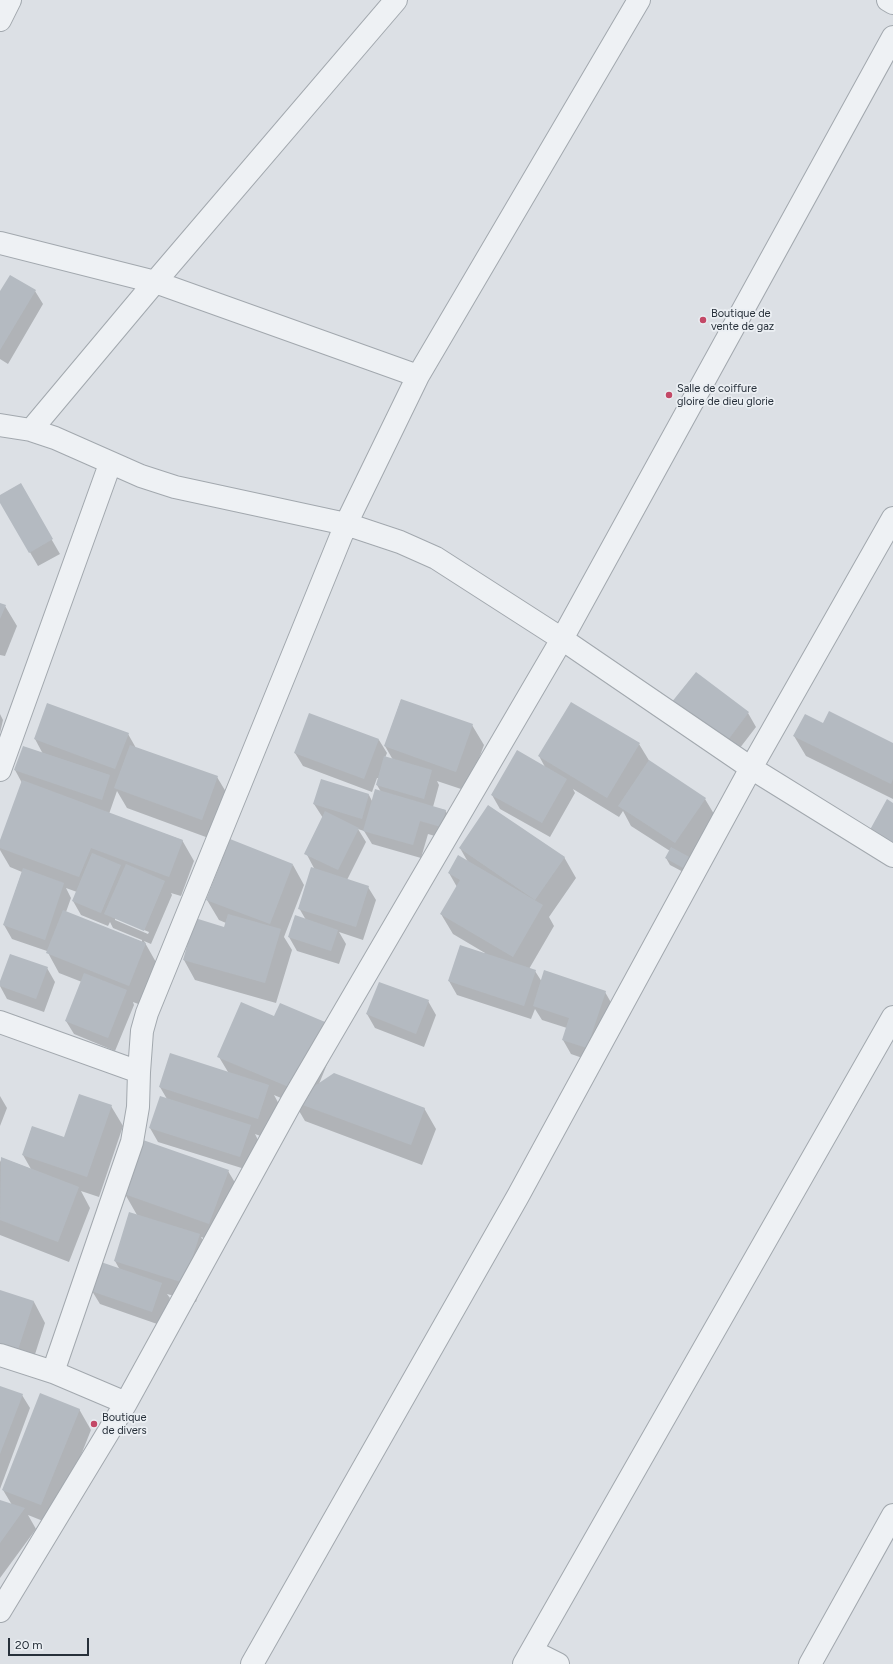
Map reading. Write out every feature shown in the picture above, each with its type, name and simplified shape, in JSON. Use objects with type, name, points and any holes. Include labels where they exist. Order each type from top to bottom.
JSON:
[{"type":"street","points":[[0,20],[10,0]]},
{"type":"street","points":[[31,430],[155,282],[396,0]]},
{"type":"street","points":[[53,1372],[132,1142],[138,1107],[142,1031],[147,1012],[346,524],[418,376],[639,0]]},
{"type":"street","points":[[888,0],[893,3]]},
{"type":"street","points":[[0,1611],[126,1403],[292,1101],[562,639],[893,37]]},
{"type":"street","points":[[0,243],[155,282],[418,376]]},
{"type":"street","points":[[0,425],[31,430],[75,446],[110,464],[175,487],[346,524],[400,542],[436,558],[562,639],[751,768],[893,856]]},
{"type":"street","points":[[0,770],[110,464]]},
{"type":"street","points":[[252,1664],[522,1189],[751,768],[893,518]]},
{"type":"street","points":[[558,1664],[528,1657],[893,1017]]},
{"type":"street","points":[[0,1022],[139,1072]]},
{"type":"street","points":[[0,1354],[53,1372],[126,1403]]},
{"type":"street","points":[[810,1664],[893,1515]]},
{"type":"building","points":[[10,275],[36,290],[0,350],[0,291]]},
{"type":"building","points":[[21,483],[53,539],[29,553],[0,503],[0,495]]},
{"type":"building","points":[[0,603],[6,605],[0,619]]},
{"type":"building","points":[[696,672],[749,712],[725,744],[671,703]]},
{"type":"building","points":[[401,699],[473,724],[456,772],[384,746]]},
{"type":"building","points":[[571,702],[640,743],[607,798],[538,756]]},
{"type":"building","points":[[47,703],[129,733],[115,769],[34,739]]},
{"type":"building","points":[[829,711],[893,743],[893,779],[891,784],[793,736],[805,714],[823,723]]},
{"type":"building","points":[[309,713],[379,739],[364,779],[294,753]]},
{"type":"building","points":[[130,745],[218,776],[202,820],[114,788]]},
{"type":"building","points":[[23,746],[110,775],[102,800],[14,770]]},
{"type":"building","points":[[517,750],[567,779],[542,823],[491,795]]},
{"type":"building","points":[[384,756],[432,770],[424,799],[376,785]]},
{"type":"building","points":[[649,760],[706,798],[675,843],[618,806]]},
{"type":"building","points":[[321,779],[369,794],[362,819],[313,804]]},
{"type":"building","points":[[22,780],[183,840],[169,877],[91,848],[79,877],[0,848],[0,840]]},
{"type":"building","points":[[375,789],[446,810],[441,827],[420,821],[413,845],[363,831]]},
{"type":"building","points":[[887,799],[893,803],[893,851],[866,837]]},
{"type":"building","points":[[488,805],[565,857],[535,900],[459,848]]},
{"type":"building","points":[[325,811],[359,828],[338,870],[304,854]]},
{"type":"building","points":[[230,839],[293,864],[270,924],[206,900]]},
{"type":"building","points":[[671,847],[691,858],[685,869],[665,858]]},
{"type":"building","points":[[92,853],[121,865],[101,913],[72,901]]},
{"type":"building","points":[[458,855],[543,905],[513,957],[440,914],[460,880],[448,873]]},
{"type":"building","points":[[126,864],[165,881],[144,931],[104,914]]},
{"type":"building","points":[[311,867],[369,886],[356,927],[298,909]]},
{"type":"building","points":[[23,868],[64,883],[45,940],[3,925]]},
{"type":"building","points":[[63,910],[146,943],[129,986],[46,953]]},
{"type":"building","points":[[228,914],[281,929],[265,983],[183,960],[195,918],[224,927]]},
{"type":"building","points":[[295,915],[338,930],[331,951],[288,937]]},
{"type":"building","points":[[460,945],[536,970],[524,1006],[448,981]]},
{"type":"building","points":[[10,954],[48,967],[36,999],[0,986],[0,981]]},
{"type":"building","points":[[544,970],[606,991],[587,1048],[562,1040],[569,1018],[533,1006]]},
{"type":"building","points":[[84,973],[127,990],[108,1038],[65,1021]]},
{"type":"building","points":[[379,982],[429,1000],[416,1034],[366,1014]]},
{"type":"building","points":[[241,1002],[274,1016],[280,1003],[325,1022],[296,1090],[217,1057]]},
{"type":"building","points":[[170,1053],[269,1085],[258,1119],[159,1087]]},
{"type":"building","points":[[334,1073],[425,1108],[411,1145],[292,1101]]},
{"type":"building","points":[[79,1094],[112,1105],[87,1177],[22,1155],[32,1126],[64,1137]]},
{"type":"building","points":[[160,1096],[251,1125],[240,1157],[149,1128]]},
{"type":"building","points":[[143,1140],[229,1170],[209,1224],[124,1194]]},
{"type":"building","points":[[1,1157],[79,1187],[58,1242],[0,1220]]},
{"type":"building","points":[[129,1212],[200,1234],[184,1283],[114,1261]]},
{"type":"building","points":[[101,1262],[162,1283],[152,1312],[91,1291]]},
{"type":"building","points":[[0,1290],[34,1301],[17,1353],[0,1347]]},
{"type":"building","points":[[0,1386],[23,1394],[0,1454]]},
{"type":"building","points":[[40,1393],[80,1409],[41,1505],[2,1490]]},
{"type":"building","points":[[0,1500],[25,1508],[0,1543]]},
{"type":"place","name":"Boutique de vente de gaz","points":[[703,320]]},
{"type":"place","name":"Salle de coiffure gloire de dieu glorie","points":[[669,395]]},
{"type":"place","name":"Boutique de divers","points":[[94,1424]]}]
